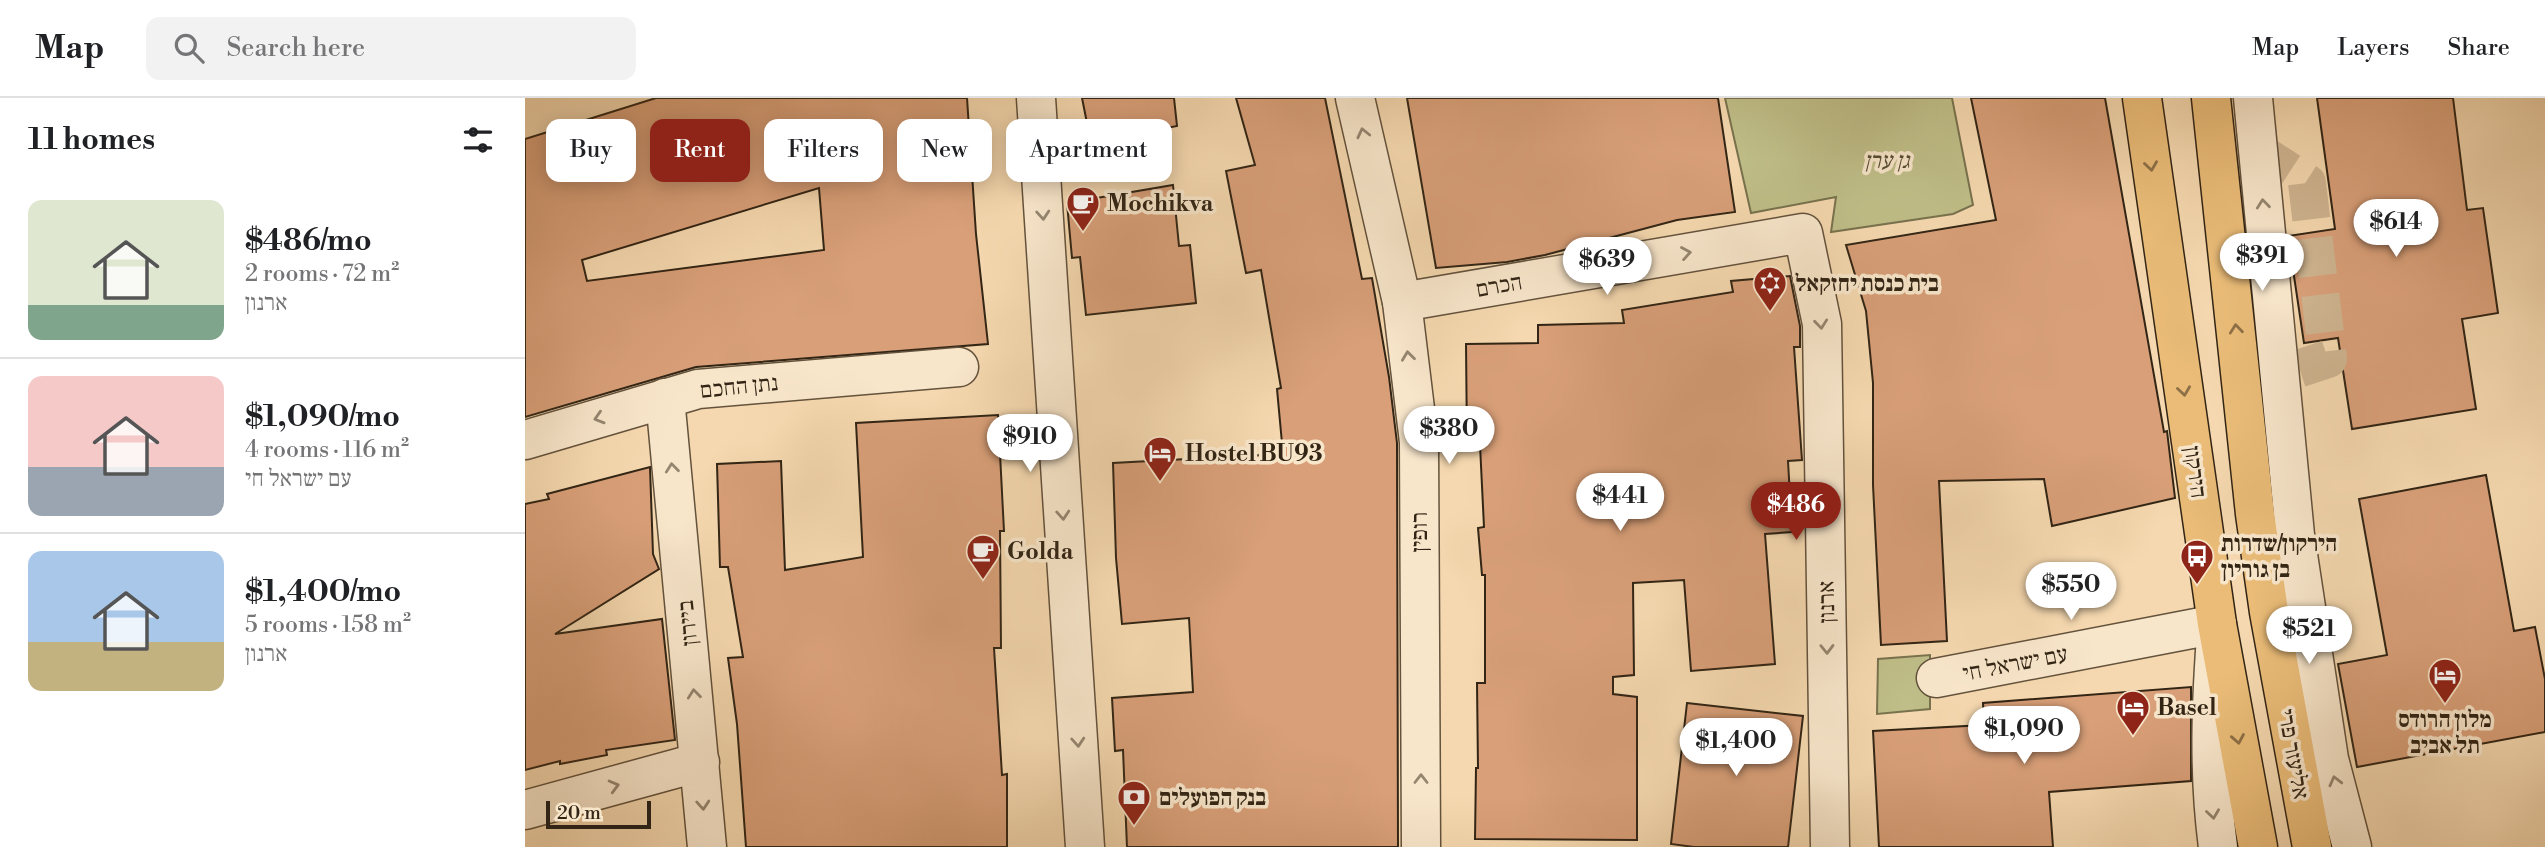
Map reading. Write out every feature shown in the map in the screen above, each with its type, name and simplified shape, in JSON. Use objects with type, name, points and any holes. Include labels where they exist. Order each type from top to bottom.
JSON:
[{"type":"main road","name":"הירקון","points":[[2142,98],[2217,624]]},
{"type":"main road","points":[[2211,98],[2253,495]]},
{"type":"main road","name":"אליעזר פרי","points":[[2253,495],[2269,612],[2312,847]]},
{"type":"main road","points":[[2217,624],[2258,847]]},
{"type":"street","points":[[1036,98],[1085,847]]},
{"type":"street","name":"רופין","points":[[1355,98],[1402,302],[1419,442],[1421,847]]},
{"type":"street","points":[[2253,98],[2299,559],[2329,759],[2352,847]]},
{"type":"street","name":"הכרם","points":[[1402,302],[1803,233]]},
{"type":"street","name":"ארנון","points":[[1803,233],[1822,324],[1830,847]]},
{"type":"street","name":"נתן החכם","points":[[525,440],[698,389],[959,367]]},
{"type":"street","name":"ביירון","points":[[665,398],[706,847]]},
{"type":"street","points":[[2253,495],[2291,493]]},
{"type":"street","name":"עם ישראל חי","points":[[1936,678],[2092,638],[2217,624]]},
{"type":"street","name":"הירקון","points":[[2217,624],[2211,718],[2211,797],[2218,847]]},
{"type":"street","points":[[525,810],[700,762]]},
{"type":"green space","name":"גן ערן","points":[[1725,98],[1952,98],[1973,205],[1953,214],[1831,232],[1836,197],[1751,213]]},
{"type":"green space","points":[[1930,655],[1930,709],[1877,714],[1878,659]]},
{"type":"building","points":[[656,98],[967,98],[968,119],[897,119],[897,182],[973,182],[988,344],[696,367],[525,417],[525,139],[546,132],[546,182],[636,182],[636,119],[589,119]],"holes":[[[819,188],[824,250],[587,281],[582,260]]]},
{"type":"building","points":[[1082,98],[1174,98],[1177,126],[1172,127],[1172,119],[1086,119]]},
{"type":"building","points":[[1236,98],[1325,98],[1362,279],[1372,278],[1397,443],[1398,847],[1127,847],[1123,750],[1115,751],[1112,698],[1193,692],[1189,618],[1122,624],[1116,558],[1113,463],[1283,454],[1277,389],[1281,388],[1261,270],[1246,273],[1226,171],[1255,165]]},
{"type":"building","points":[[1407,98],[1718,98],[1735,212],[1677,220],[1545,255],[1507,262],[1436,268]]},
{"type":"building","points":[[1971,98],[2105,98],[2164,432],[2167,431],[2175,498],[2052,526],[2044,479],[1939,481],[1947,641],[1881,645],[1873,485],[1873,383],[1866,311],[1846,245],[1996,220]]},
{"type":"building","points":[[2317,98],[2453,98],[2467,210],[2483,208],[2498,313],[2462,319],[2476,409],[2352,429],[2338,338],[2304,343],[2288,236],[2335,229]]},
{"type":"building","points":[[1173,185],[1179,246],[1190,245],[1196,303],[1086,315],[1080,257],[1072,258],[1067,203]]},
{"type":"building","points":[[1790,276],[1800,326],[1800,347],[1794,347],[1802,460],[1788,461],[1792,532],[1765,534],[1775,664],[1691,671],[1684,580],[1633,583],[1634,675],[1613,677],[1613,694],[1637,697],[1637,840],[1475,839],[1477,683],[1485,683],[1485,575],[1482,575],[1478,528],[1484,527],[1480,445],[1467,445],[1466,344],[1538,343],[1538,325],[1624,323],[1622,310],[1733,292],[1731,281]]},
{"type":"building","points":[[998,415],[1004,531],[1000,531],[1001,648],[994,648],[1002,775],[1007,774],[1007,847],[746,847],[737,724],[728,658],[743,657],[728,567],[720,567],[717,464],[781,461],[785,570],[863,557],[856,423]]},
{"type":"building","points":[[650,467],[653,554],[659,569],[555,634],[662,619],[675,740],[606,750],[607,755],[560,764],[560,761],[525,770],[525,504],[549,499],[547,494]]},
{"type":"building","points":[[2486,475],[2514,631],[2535,627],[2545,679],[2545,732],[2357,767],[2338,664],[2387,655],[2359,499]]},
{"type":"building","points":[[2191,687],[2191,781],[2049,792],[2053,847],[1879,847],[1873,731],[1984,725],[1983,703]]},
{"type":"building","points":[[1687,703],[1803,716],[1788,847],[1694,847],[1671,844]]},
{"type":"tunnel","points":[[2258,151],[2307,183],[2328,359],[2280,375]]},
{"type":"place","name":"Mochikva","points":[[1083,233]]},
{"type":"place","name":"בית כנסת יחזקאל","points":[[1770,313]]},
{"type":"place","name":"Hostel BU93","points":[[1160,483]]},
{"type":"place","name":"Golda","points":[[983,581]]},
{"type":"place","name":"הירקון/שדרות בן גוריון","points":[[2197,586]]},
{"type":"place","name":"מלון הרודס תל אביב","points":[[2445,705]]},
{"type":"place","name":"Basel","points":[[2133,737]]},
{"type":"place","name":"בנק הפועלים","points":[[1134,827]]}]
